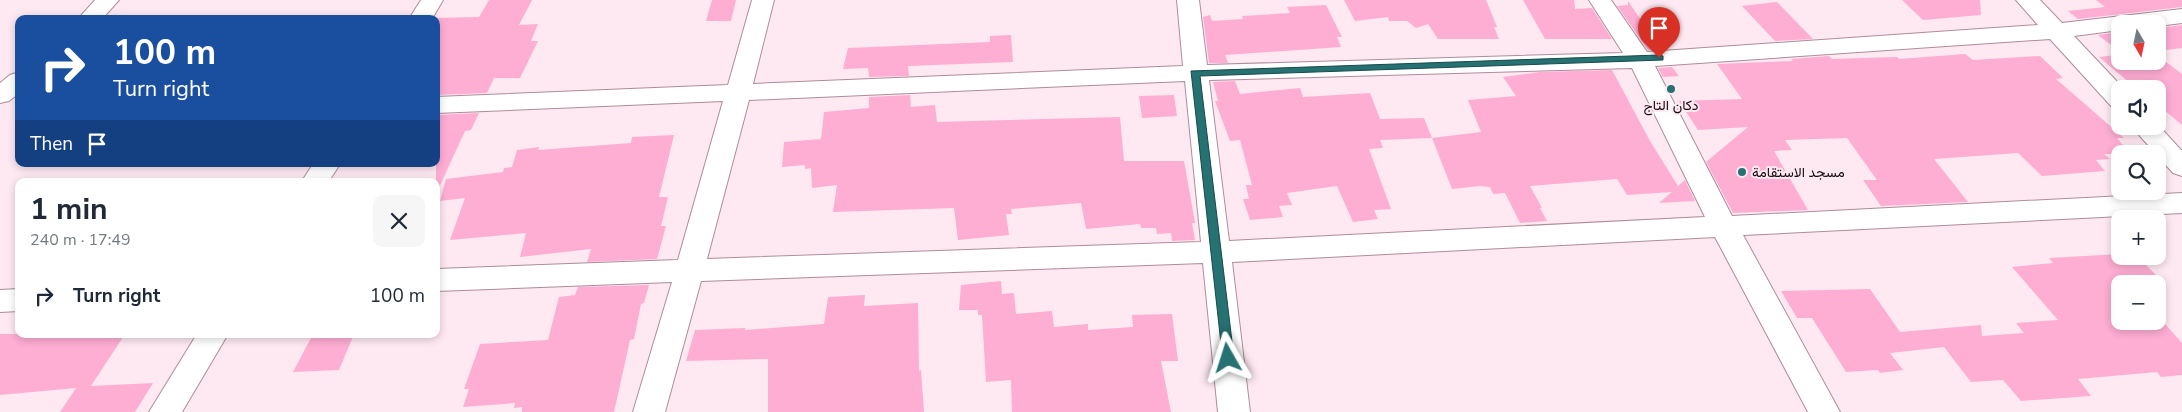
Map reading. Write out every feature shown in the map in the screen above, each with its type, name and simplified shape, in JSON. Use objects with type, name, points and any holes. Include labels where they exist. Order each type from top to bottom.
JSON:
[{"type":"street","points":[[93,15],[108,0]]},
{"type":"street","points":[[423,15],[432,0]]},
{"type":"street","points":[[649,412],[690,270],[763,0]]},
{"type":"street","points":[[1188,0],[1234,412]]},
{"type":"street","points":[[1600,0],[1640,60],[1724,227],[1824,412]]},
{"type":"street","points":[[2027,0],[2111,90]]},
{"type":"street","points":[[440,105],[1195,73],[1640,60],[2057,31],[2182,16]]},
{"type":"street","points":[[0,96],[15,83]]},
{"type":"street","points":[[0,96],[15,97]]},
{"type":"street","points":[[2152,135],[2182,167]]},
{"type":"street","points":[[317,178],[325,167]]},
{"type":"street","points":[[440,280],[1217,252],[2182,203]]},
{"type":"street","points":[[0,301],[15,300]]},
{"type":"street","points":[[165,412],[211,338]]},
{"type":"building","points":[[489,0],[532,0],[519,25],[538,24],[531,41],[538,41],[520,78],[494,78],[487,93],[440,95],[440,18],[479,17]]},
{"type":"building","points":[[712,0],[736,0],[731,21],[706,21]]},
{"type":"building","points":[[1344,0],[1486,0],[1497,27],[1494,27],[1499,39],[1438,39],[1428,24],[1416,28],[1407,21],[1389,21],[1388,17],[1355,21]]},
{"type":"building","points":[[1523,0],[1574,0],[1575,9],[1592,8],[1612,39],[1545,39]]},
{"type":"building","points":[[1902,0],[1980,0],[1981,15],[1923,20]]},
{"type":"building","points":[[2096,0],[2182,0],[2182,7],[2078,19],[2068,11],[2105,7]]},
{"type":"building","points":[[1628,1],[1660,49],[1648,50],[1617,6],[1628,5]]},
{"type":"building","points":[[1777,2],[1813,39],[1775,41],[1742,6]]},
{"type":"building","points":[[1326,5],[1342,37],[1337,37],[1341,47],[1225,55],[1228,63],[1209,63],[1203,17],[1210,15],[1212,21],[1243,19],[1242,16],[1290,13],[1287,7]]},
{"type":"building","points":[[2182,25],[2182,48],[2166,50],[2166,27]]},
{"type":"building","points":[[2111,33],[2111,45],[2098,35]]},
{"type":"building","points":[[1011,35],[1013,62],[908,66],[909,76],[869,77],[868,68],[843,69],[848,48],[990,42],[990,36]]},
{"type":"building","points":[[1965,54],[1973,60],[2040,56],[2063,78],[2056,79],[2111,127],[2111,135],[2121,135],[2124,138],[2117,138],[2123,145],[2111,145],[2111,154],[2104,154],[2110,159],[2096,160],[2105,171],[2042,176],[2018,153],[1934,159],[1968,202],[1881,206],[1863,180],[1877,180],[1847,138],[1785,140],[1792,150],[1774,151],[1808,210],[1733,213],[1706,162],[1748,127],[1698,130],[1679,101],[1742,99],[1717,64],[1793,61],[1791,59],[1829,56],[1832,59],[1897,57],[1899,59]]},
{"type":"building","points":[[2111,56],[2111,67],[2099,57]]},
{"type":"building","points":[[2166,62],[2182,74],[2182,125],[2166,112],[2166,80],[2126,80],[2114,70],[2166,70]]},
{"type":"building","points":[[1672,67],[1679,76],[1663,77],[1658,68]]},
{"type":"building","points":[[1612,70],[1650,141],[1678,186],[1685,180],[1695,201],[1659,203],[1672,192],[1627,195],[1617,179],[1530,186],[1547,221],[1520,223],[1505,193],[1493,194],[1490,187],[1480,186],[1452,189],[1432,138],[1481,132],[1468,100],[1516,96],[1503,77],[1540,72]]},
{"type":"building","points":[[1235,81],[1240,94],[1300,88],[1303,97],[1370,93],[1380,119],[1424,118],[1432,138],[1380,140],[1383,148],[1369,149],[1391,209],[1374,210],[1378,219],[1353,222],[1337,186],[1287,193],[1292,205],[1279,206],[1283,217],[1250,220],[1243,199],[1249,199],[1246,185],[1252,185],[1240,140],[1230,141],[1215,101],[1218,101],[1213,82]]},
{"type":"building","points":[[910,95],[911,107],[935,105],[937,122],[1120,117],[1124,161],[1184,161],[1195,223],[1192,223],[1195,240],[1172,241],[1171,233],[1157,234],[1156,228],[1141,228],[1140,224],[1086,229],[1081,203],[1011,209],[1012,214],[1006,214],[1009,235],[958,240],[954,208],[833,212],[837,185],[812,188],[811,168],[805,169],[805,165],[782,167],[784,142],[821,139],[824,112],[869,108],[869,97]]},
{"type":"building","points":[[1174,95],[1177,116],[1142,118],[1139,96]]},
{"type":"building","points":[[479,113],[471,130],[465,131],[440,185],[440,178],[436,178],[436,167],[440,167],[440,115]]},
{"type":"building","points":[[674,135],[659,197],[668,197],[661,226],[666,226],[657,259],[587,262],[591,249],[520,257],[526,233],[450,240],[465,198],[440,201],[446,179],[503,172],[504,168],[512,167],[517,150],[539,147],[538,150],[631,143],[632,137]]},
{"type":"building","points":[[2111,255],[2111,265],[2146,265],[2156,275],[2111,275],[2111,330],[2166,330],[2166,325],[2182,343],[2182,375],[2161,377],[2157,372],[2078,379],[2091,396],[2021,401],[2003,380],[1971,382],[1944,347],[1890,353],[1903,370],[1880,373],[1878,370],[1846,372],[1812,318],[1797,318],[1781,291],[1870,289],[1900,332],[1981,325],[1982,336],[2024,333],[2016,323],[2058,320],[2012,267],[2053,263],[2049,258]]},
{"type":"building","points":[[1001,281],[1002,294],[1014,293],[1016,314],[1052,311],[1054,327],[1088,324],[1088,330],[1133,327],[1132,315],[1172,314],[1178,361],[1161,361],[1171,412],[1012,412],[1011,380],[986,382],[982,315],[978,315],[978,310],[959,310],[961,285]]},
{"type":"building","points":[[649,285],[644,303],[641,304],[634,339],[630,340],[614,412],[522,412],[522,407],[514,408],[515,403],[463,407],[469,389],[464,389],[480,344],[548,340],[559,297],[575,295],[578,287]]},
{"type":"building","points":[[865,295],[864,306],[918,303],[919,371],[921,370],[924,412],[768,412],[768,359],[686,361],[695,330],[745,328],[745,330],[824,324],[828,297]]},
{"type":"building","points":[[0,334],[15,334],[15,338],[122,338],[91,386],[153,383],[135,412],[60,412],[76,388],[0,395]]},
{"type":"building","points":[[311,338],[352,338],[339,370],[293,372]]},
{"type":"place","name":"دكان التاج","points":[[1671,89]]},
{"type":"place","name":"مسجد الاستقامة","points":[[1742,172]]},
{"type":"route","points":[[1228,358],[1195,73],[1659,58]]}]
